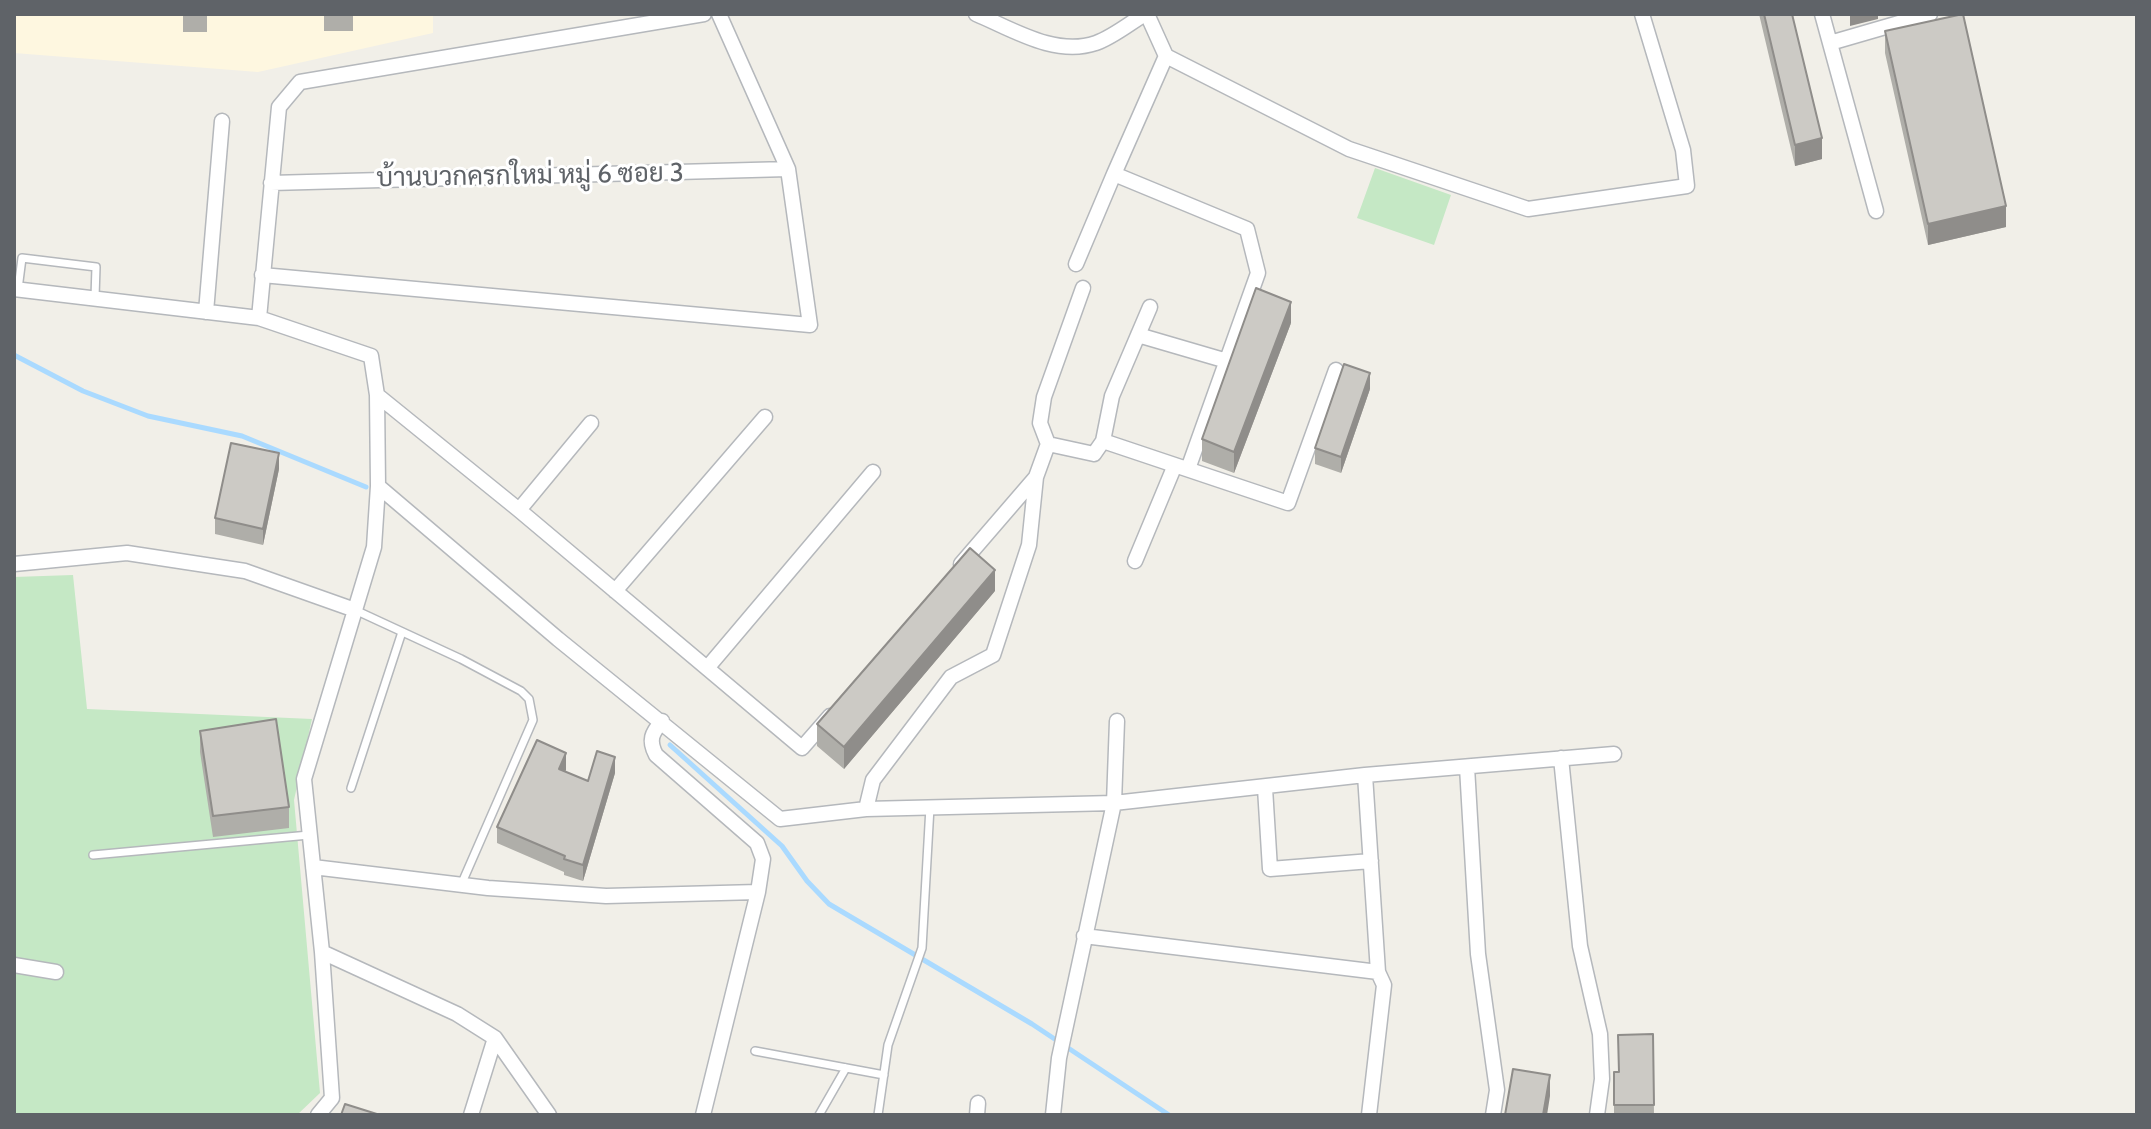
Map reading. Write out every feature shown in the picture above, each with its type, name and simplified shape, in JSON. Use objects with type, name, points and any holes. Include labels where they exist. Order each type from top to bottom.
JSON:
[{"type":"street","points":[[259,318],[279,107],[300,82],[704,14]]},
{"type":"street","points":[[262,275],[810,325],[788,169],[719,14]]},
{"type":"street","points":[[976,14],[1051,45],[1069,47],[1096,43],[1146,14],[1166,56],[1349,149],[1528,209],[1687,186],[1683,150],[1642,14]]},
{"type":"street","points":[[1822,14],[1876,211]]},
{"type":"street","points":[[1830,43],[1930,14]]},
{"type":"street","points":[[1076,264],[1166,56]]},
{"type":"street","points":[[206,312],[222,121]]},
{"type":"street","name":"บ้านบวกครกใหม่ หมู่ 6 ซอย 3","points":[[271,183],[788,169]]},
{"type":"street","points":[[1114,174],[1247,229],[1258,273],[1227,361],[1181,467],[1135,561]]},
{"type":"street","points":[[866,809],[873,780],[951,677],[993,655],[1029,545],[1036,477],[1048,444],[1040,423],[1044,397],[1083,288]]},
{"type":"street","points":[[16,289],[259,318],[371,356],[377,395],[378,486],[374,547],[304,779],[322,952],[332,1098],[318,1115]]},
{"type":"street","points":[[1048,444],[1094,454],[1103,441],[1112,396],[1150,307]]},
{"type":"street","points":[[1138,335],[1227,361]]},
{"type":"street","points":[[1103,441],[1288,503],[1336,370]]},
{"type":"street","points":[[377,395],[802,748],[843,701]]},
{"type":"street","points":[[615,591],[765,417]]},
{"type":"street","points":[[519,510],[591,423]]},
{"type":"street","points":[[708,667],[873,472]]},
{"type":"street","points":[[955,571],[1036,477]]},
{"type":"street","points":[[378,486],[558,639],[780,819],[866,809],[1114,803],[1365,775],[1614,754]]},
{"type":"street","points":[[14,564],[127,553],[245,571],[355,610]]},
{"type":"street","points":[[662,721],[652,733],[651,747],[656,755],[757,843],[763,859],[758,892],[703,1115]]},
{"type":"street","points":[[1053,1115],[1066,1021],[1114,803],[1117,721]]},
{"type":"street","points":[[1561,758],[1580,946],[1600,1034],[1602,1079],[1597,1115]]},
{"type":"street","points":[[1467,767],[1478,954],[1497,1090],[1493,1115]]},
{"type":"street","points":[[1365,775],[1378,972],[1384,985],[1369,1115]]},
{"type":"street","points":[[1265,788],[1270,869],[1371,861]]},
{"type":"street","points":[[313,867],[461,885],[606,896],[758,892]]},
{"type":"street","points":[[1084,936],[1378,972]]},
{"type":"street","points":[[322,952],[457,1014],[495,1038],[549,1115]]},
{"type":"street","points":[[14,965],[56,972]]},
{"type":"street","points":[[471,1115],[495,1038]]},
{"type":"lane","points":[[16,289],[22,258],[96,267],[95,297]]},
{"type":"lane","points":[[355,610],[461,659],[521,691],[533,709],[533,720],[461,885]]},
{"type":"lane","points":[[351,788],[402,632]]},
{"type":"lane","points":[[878,1115],[888,1045],[922,948],[930,807]]},
{"type":"lane","points":[[93,855],[309,835]]},
{"type":"lane","points":[[755,1051],[884,1075]]},
{"type":"lane","points":[[819,1115],[846,1068]]},
{"type":"shaded area","points":[[14,14],[433,14],[433,33],[258,72],[14,53]]},
{"type":"green space","points":[[1375,168],[1451,195],[1434,245],[1357,218]]},
{"type":"green space","points":[[73,575],[87,709],[312,719],[294,800],[320,1093],[297,1115],[14,1115],[14,577]]},
{"type":"building","points":[[1764,14],[1792,14],[1822,138],[1795,145]]},
{"type":"building","points":[[1963,14],[2006,206],[1928,224],[1885,31]]},
{"type":"building","points":[[1256,288],[1291,302],[1234,452],[1202,439]]},
{"type":"building","points":[[1344,364],[1370,373],[1341,457],[1315,448]]},
{"type":"building","points":[[231,443],[279,453],[263,529],[215,518]]},
{"type":"building","points":[[970,548],[995,570],[844,747],[817,724]]},
{"type":"building","points":[[276,719],[289,807],[213,816],[200,731]]},
{"type":"building","points":[[537,740],[566,753],[559,769],[588,781],[597,751],[615,757],[583,865],[497,827]]},
{"type":"building","points":[[1653,1034],[1654,1105],[1614,1105],[1614,1072],[1619,1072],[1618,1035]]},
{"type":"building","points":[[1513,1069],[1550,1075],[1543,1115],[1505,1115]]},
{"type":"building","points":[[345,1104],[380,1115],[341,1115]]},
{"type":"waterway","points":[[14,355],[83,391],[148,416],[242,436],[366,487]]},
{"type":"waterway","points":[[670,745],[782,846],[807,881],[829,904],[1032,1024],[1169,1115]]}]
